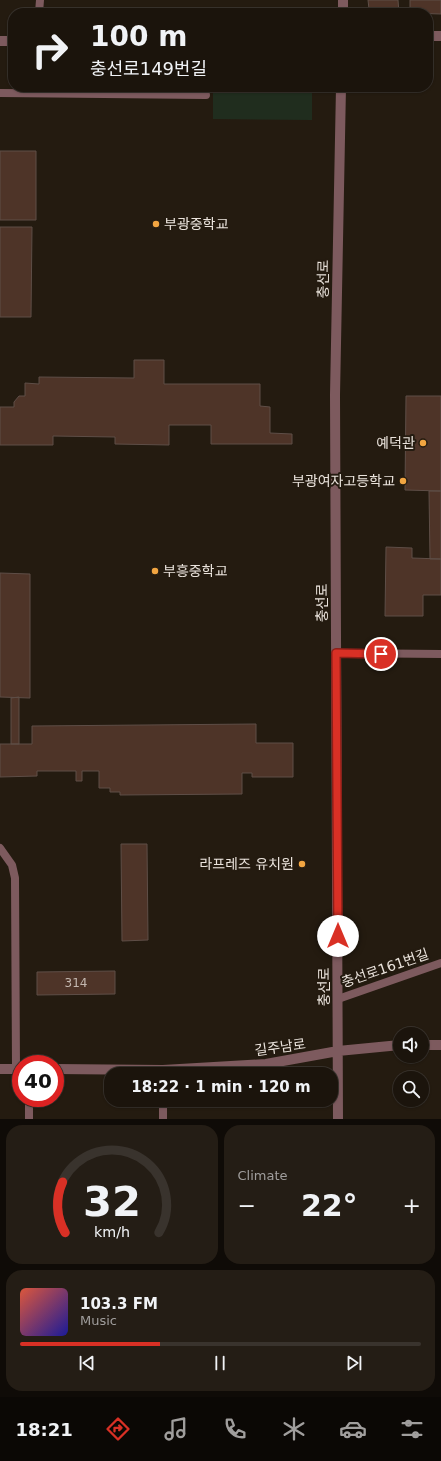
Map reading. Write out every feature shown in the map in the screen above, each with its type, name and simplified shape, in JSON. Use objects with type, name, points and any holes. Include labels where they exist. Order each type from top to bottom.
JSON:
[{"type":"street","name":"충선로","points":[[338,1119],[335,395],[341,92]]},
{"type":"street","points":[[429,1045],[441,1046]]},
{"type":"street","name":"길주남로","points":[[227,1067],[266,1064],[338,1051],[393,1046]]},
{"type":"street","points":[[0,1069],[12,1069]]},
{"type":"street","name":"길주남로","points":[[64,1069],[104,1070]]},
{"type":"lane","points":[[0,93],[206,95]]},
{"type":"lane","points":[[336,653],[441,654]]},
{"type":"lane","points":[[0,848],[12,864],[15,878],[19,1055]]},
{"type":"lane","name":"충선로161번길","points":[[338,999],[441,963]]},
{"type":"lane","points":[[29,1107],[29,1119]]},
{"type":"lane","points":[[163,1107],[163,1119]]},
{"type":"green space","points":[[213,92],[312,92],[312,120],[213,119]]},
{"type":"building","points":[[368,0],[398,0],[399,8],[369,8]]},
{"type":"building","points":[[410,0],[441,0],[441,14],[433,14],[433,8],[410,8]]},
{"type":"building","points":[[0,151],[36,151],[36,220],[0,220]]},
{"type":"building","points":[[0,227],[32,227],[31,317],[0,317]]},
{"type":"building","points":[[134,360],[164,360],[164,384],[260,384],[260,406],[270,407],[270,433],[292,434],[292,444],[211,444],[211,425],[169,425],[169,445],[115,444],[115,437],[53,436],[53,445],[0,445],[0,407],[14,407],[14,402],[19,396],[25,396],[25,383],[39,384],[39,377],[134,378]]},
{"type":"building","name":"예덕관","points":[[406,396],[441,396],[441,491],[405,490]]},
{"type":"building","points":[[429,491],[441,491],[441,559],[430,559]]},
{"type":"building","points":[[386,547],[412,548],[412,558],[441,559],[441,595],[423,595],[423,616],[385,616]]},
{"type":"building","points":[[0,573],[30,574],[30,698],[0,697]]},
{"type":"building","points":[[19,697],[19,744],[11,744],[11,698]]},
{"type":"building","points":[[256,724],[256,743],[293,743],[293,777],[252,777],[252,773],[242,773],[242,794],[120,795],[120,792],[110,792],[110,788],[99,788],[99,771],[82,771],[82,781],[76,781],[76,771],[37,771],[37,776],[0,777],[0,744],[32,744],[32,726]]},
{"type":"building","points":[[121,844],[147,844],[148,940],[122,941]]},
{"type":"building","points":[[115,971],[115,994],[37,995],[37,972]]},
{"type":"place","name":"부광중학교","points":[[156,224]]},
{"type":"place","name":"예덕관","points":[[423,443]]},
{"type":"place","name":"부광여자고등학교","points":[[403,481]]},
{"type":"place","name":"부흥중학교","points":[[155,571]]},
{"type":"place","name":"라프레즈 유치원","points":[[302,864]]},
{"type":"route","points":[[338,936],[336,653],[381,654]]}]
